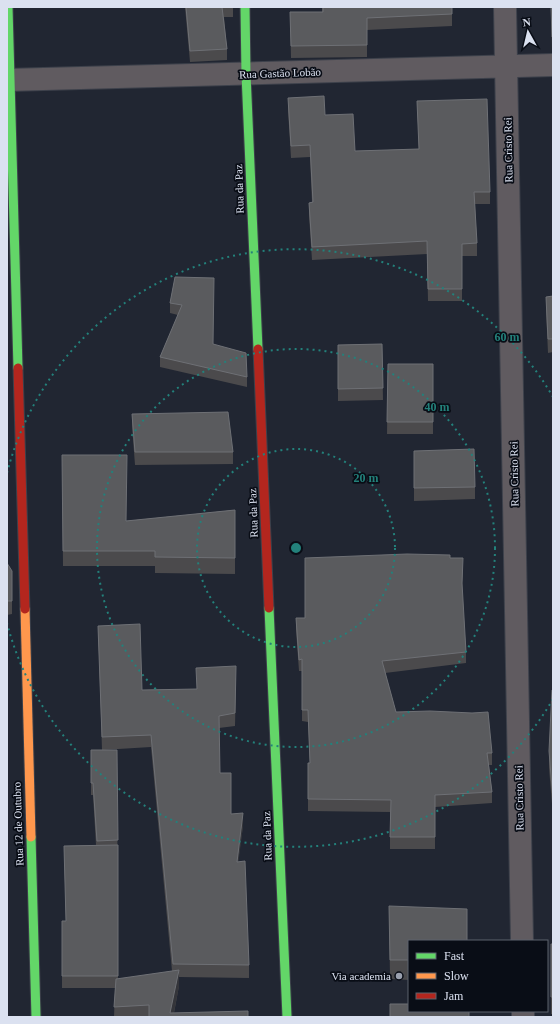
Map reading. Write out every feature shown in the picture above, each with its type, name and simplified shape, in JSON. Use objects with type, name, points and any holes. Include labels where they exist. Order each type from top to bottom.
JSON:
[{"type":"street","name":"Rua 12 de Outubro","points":[[8,7],[8,80],[36,1017]]},
{"type":"street","name":"Rua da Paz","points":[[245,7],[246,74],[287,1017]]},
{"type":"street","name":"Rua Cristo Rei","points":[[505,7],[522,940]]},
{"type":"street","name":"Rua Gastão Lobão","points":[[8,80],[553,65]]},
{"type":"building","points":[[186,7],[222,7],[227,49],[190,51]]},
{"type":"building","points":[[323,7],[452,7],[452,14],[367,18],[367,45],[291,46],[290,12],[323,12]]},
{"type":"building","points":[[551,7],[553,7],[553,37],[552,37]]},
{"type":"building","points":[[324,96],[325,115],[353,114],[355,151],[419,149],[417,101],[487,99],[490,192],[474,192],[477,243],[462,244],[462,289],[428,289],[427,241],[312,247],[309,203],[313,202],[310,145],[291,146],[288,98]]},
{"type":"building","points":[[175,277],[214,278],[213,344],[246,353],[247,377],[160,357],[182,305],[170,303]]},
{"type":"building","points":[[553,296],[553,339],[548,339],[546,297]]},
{"type":"building","points":[[382,344],[383,388],[338,389],[338,345]]},
{"type":"building","points":[[388,364],[433,364],[433,422],[387,422]]},
{"type":"building","points":[[228,412],[233,452],[135,452],[132,414]]},
{"type":"building","points":[[474,449],[475,487],[414,488],[414,451]]},
{"type":"building","points":[[62,455],[127,455],[126,521],[235,510],[235,558],[155,557],[155,551],[63,551]]},
{"type":"building","points":[[407,554],[450,555],[450,558],[463,558],[462,583],[466,652],[382,661],[396,712],[488,712],[492,753],[487,753],[492,792],[435,795],[435,837],[390,837],[391,800],[308,799],[308,763],[310,763],[308,710],[302,710],[302,659],[299,660],[296,618],[305,618],[305,558]]},
{"type":"building","points":[[7,563],[12,571],[12,601],[7,601]]},
{"type":"building","points":[[140,624],[142,690],[197,689],[196,668],[236,666],[235,713],[219,716],[220,773],[231,773],[231,814],[243,813],[237,862],[245,861],[249,965],[173,964],[151,735],[102,737],[98,626]]},
{"type":"building","points":[[553,690],[553,800],[549,751]]},
{"type":"building","points":[[91,750],[117,750],[118,840],[97,841],[93,783],[91,783]]},
{"type":"building","points":[[118,845],[118,976],[62,976],[62,921],[66,921],[64,846]]},
{"type":"building","points":[[389,906],[467,909],[467,940],[408,940],[408,960],[390,960]]},
{"type":"building","points":[[551,944],[553,944],[553,997],[551,997]]},
{"type":"building","points":[[179,970],[170,1013],[248,1011],[248,1017],[149,1017],[149,1005],[114,1007],[116,979]]},
{"type":"building","points":[[390,1004],[408,1004],[408,1012],[469,1012],[469,1017],[390,1017]]},
{"type":"traffic: fast","points":[[8,7],[18,368]]},
{"type":"traffic: fast","points":[[245,7],[246,74],[258,349]]},
{"type":"traffic: fast","points":[[269,608],[287,1017]]},
{"type":"traffic: fast","points":[[31,837],[36,1017]]},
{"type":"traffic: slow","points":[[25,609],[31,837]]},
{"type":"traffic: jam","points":[[258,349],[269,608]]},
{"type":"traffic: jam","points":[[18,368],[25,609]]},
{"type":"place","name":"Via academia","points":[[399,976]]}]
